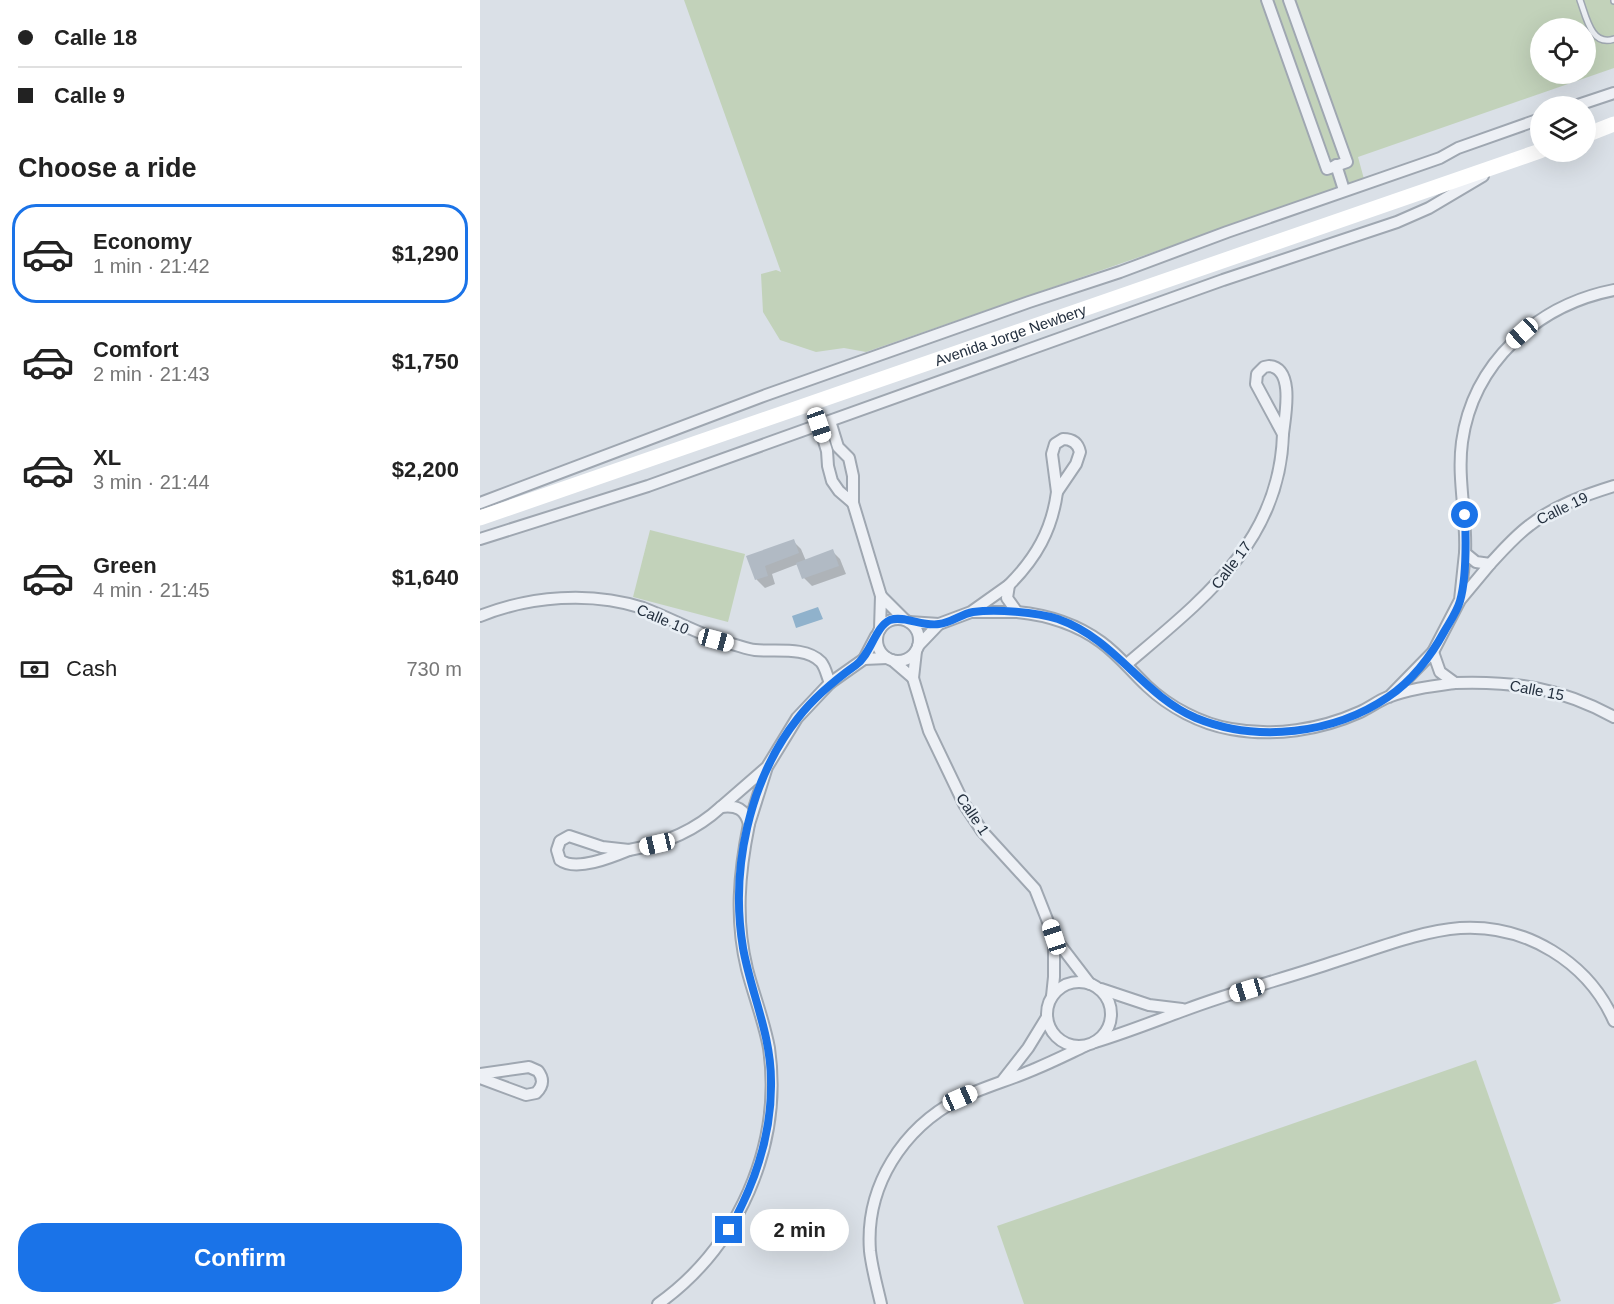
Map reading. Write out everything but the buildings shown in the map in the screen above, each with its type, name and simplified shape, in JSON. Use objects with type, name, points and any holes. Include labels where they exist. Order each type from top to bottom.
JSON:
[{"type":"main road","points":[[1600,131],[1614,124]]},
{"type":"main road","name":"Avenida Jorge Newbery","points":[[480,518],[1530,155]]},
{"type":"street","points":[[1267,0],[1327,169],[1347,162],[1289,0]]},
{"type":"street","points":[[1596,99],[1614,93]]},
{"type":"street","points":[[480,503],[766,395],[1440,158],[1458,148],[1530,123]]},
{"type":"street","points":[[1336,165],[1344,190]]},
{"type":"street","points":[[480,539],[648,486],[1212,284],[1397,222],[1429,208],[1501,165]]},
{"type":"street","points":[[971,612],[1040,614],[1071,625],[1100,641],[1127,664],[1147,686],[1176,708],[1230,729],[1279,732],[1315,728],[1360,712],[1389,697],[1433,652],[1460,600],[1466,553],[1460,470],[1462,443],[1474,400],[1487,375],[1512,342],[1543,317],[1576,300],[1614,290]]},
{"type":"street","name":"Calle 17","points":[[1127,664],[1197,605],[1229,571],[1254,533],[1272,495],[1281,458],[1283,434],[1286,387],[1282,372],[1274,366],[1264,367],[1257,374],[1256,384],[1283,434]]},
{"type":"street","points":[[830,421],[833,449],[828,466],[832,481],[853,504]]},
{"type":"street","points":[[819,425],[833,449],[849,458],[853,476],[853,504],[881,596],[878,645],[890,659],[913,678]]},
{"type":"street","name":"Calle 19","points":[[1460,600],[1511,541],[1543,515],[1582,497],[1614,486]]},
{"type":"street","points":[[658,1304],[690,1276],[729,1230],[753,1181],[767,1133],[771,1083],[769,1048],[747,966],[739,915],[741,868],[750,824],[767,767],[797,718],[830,684],[864,659],[879,631],[888,621],[939,624],[971,612],[1009,585],[1024,570],[1043,543],[1053,515],[1057,492]]},
{"type":"street","points":[[1466,553],[1476,562],[1490,564]]},
{"type":"street","points":[[1009,585],[1008,598],[1017,612]]},
{"type":"street","points":[[881,596],[917,630],[913,678]]},
{"type":"street","name":"Calle 10","points":[[480,616],[539,600],[569,598],[618,602],[643,608],[716,640],[754,650],[813,656],[824,667],[830,684]]},
{"type":"street","points":[[864,659],[903,660],[939,624]]},
{"type":"street","points":[[1433,652],[1440,672],[1455,684]]},
{"type":"street","name":"Calle 1","points":[[913,678],[929,731],[964,804],[982,831],[1035,889],[1054,937]]},
{"type":"street","name":"Calle 15","points":[[1389,697],[1437,686],[1487,682],[1532,686],[1575,698],[1614,717]]},
{"type":"street","points":[[629,850],[602,847],[569,836],[560,841],[557,850],[560,860],[569,864],[606,859],[629,850],[672,839],[710,818],[767,767]]},
{"type":"street","points":[[721,807],[736,806],[743,810],[750,824]]},
{"type":"street","points":[[881,1304],[873,1268],[870,1236],[872,1210],[881,1180],[908,1138],[925,1121],[960,1098],[1036,1069],[1090,1044],[1185,1010],[1428,933],[1461,928],[1485,928],[1517,934],[1567,959],[1583,974],[1614,1021]]},
{"type":"street","points":[[1054,937],[1094,986],[1106,996],[1111,1006],[1112,1017],[1109,1027],[1103,1036],[1090,1044],[1074,1046],[1064,1042],[1050,1027],[1047,1017],[1054,977],[1054,937]]},
{"type":"street","points":[[1052,996],[1059,988],[1079,982],[1149,1005],[1185,1010]]},
{"type":"street","points":[[1001,1083],[1024,1054],[1047,1017]]},
{"type":"street","points":[[529,1066],[538,1071],[542,1085],[536,1093],[526,1095],[480,1076],[529,1066]]},
{"type":"lane","points":[[1580,0],[1591,31],[1598,39],[1607,41],[1614,39]]},
{"type":"green space","points":[[684,0],[1614,0],[1614,68],[1596,74],[1596,18],[1530,18],[1530,84],[1568,84],[1358,157],[1364,179],[866,352],[844,348],[816,352],[780,340],[763,312],[761,274],[776,270],[781,272]]},
{"type":"green space","points":[[650,530],[745,554],[728,622],[633,597]]},
{"type":"green space","points":[[1476,1060],[1561,1301],[1552,1304],[1024,1304],[997,1226]]},
{"type":"water","points":[[818,607],[823,619],[796,628],[792,616]]},
{"type":"route","points":[[729,1230],[753,1181],[770,1117],[769,1048],[747,966],[739,915],[743,853],[755,804],[767,767],[797,718],[830,684],[864,659],[884,624],[893,619],[904,619],[909,622],[939,624],[971,612],[1040,614],[1071,625],[1100,641],[1160,697],[1195,717],[1230,729],[1259,732],[1315,728],[1360,712],[1389,697],[1433,652],[1460,600],[1466,553],[1465,515]]}]
